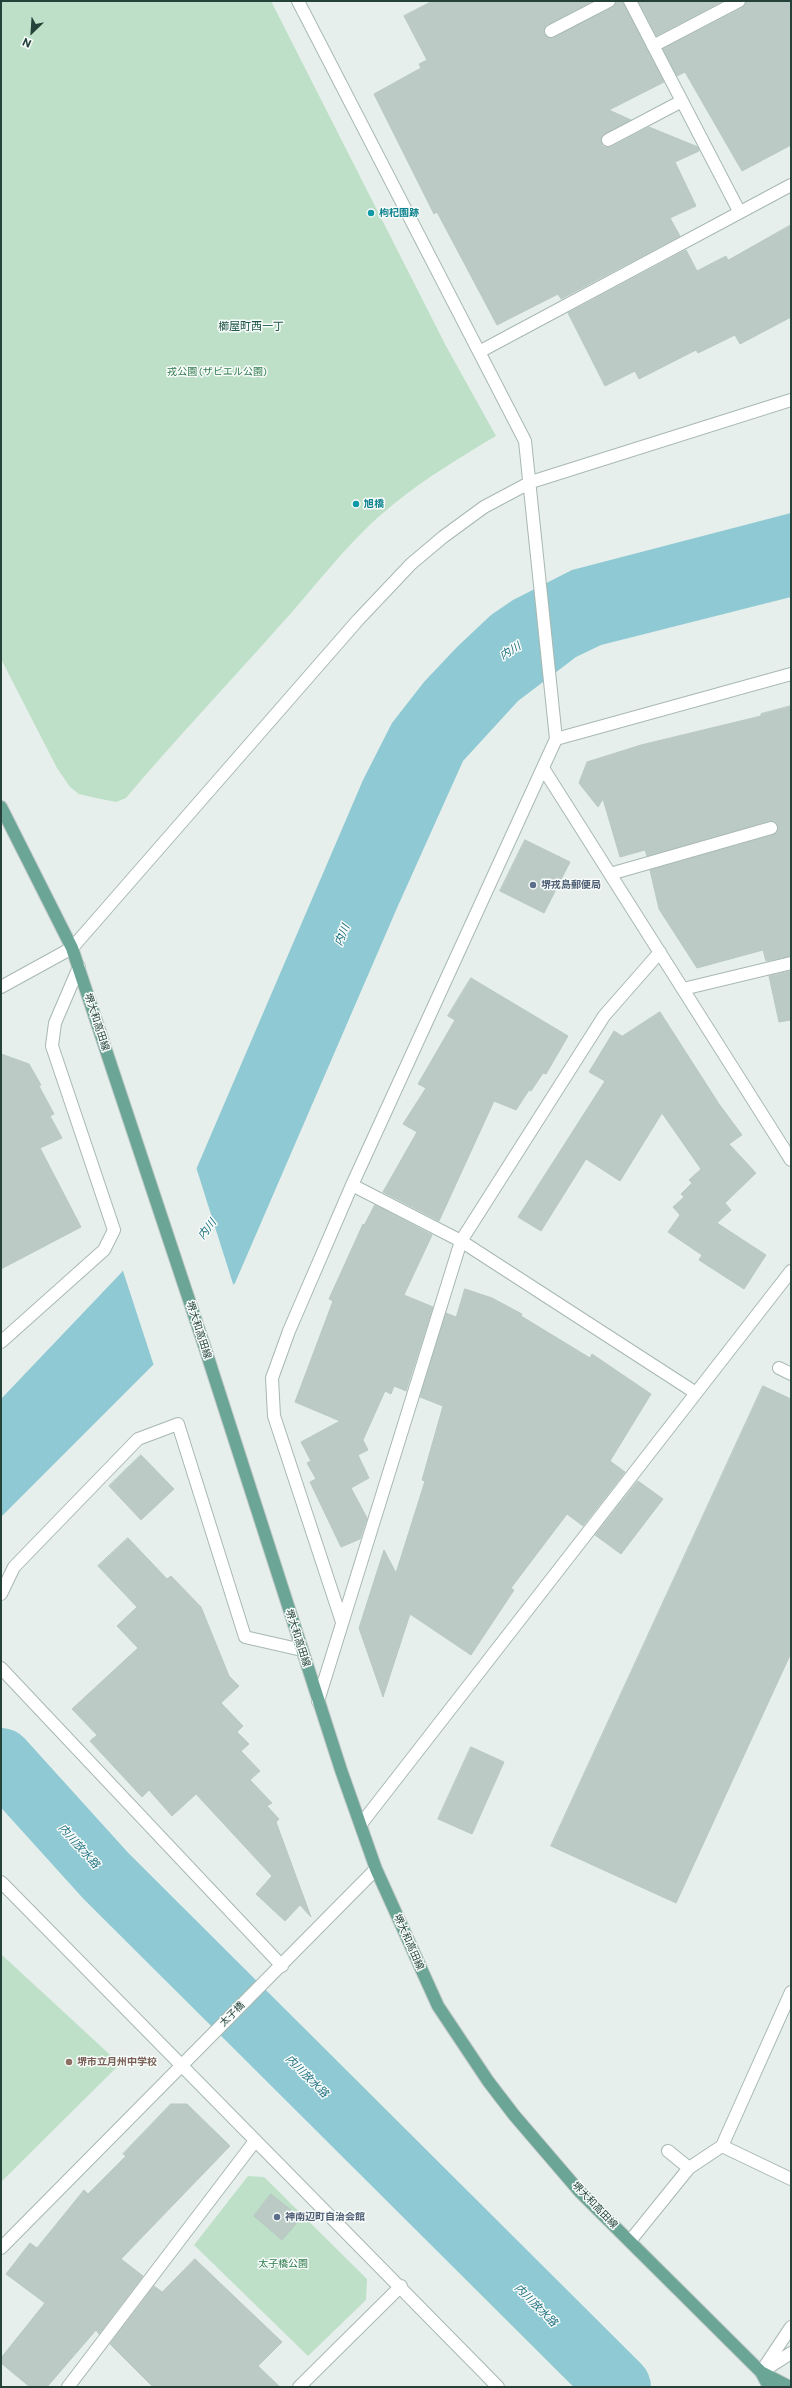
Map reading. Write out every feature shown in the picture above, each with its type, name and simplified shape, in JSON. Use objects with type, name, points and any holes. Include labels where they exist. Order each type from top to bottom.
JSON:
[{"type":"main road","name":"堺大和高田線","points":[[1,807],[72,948],[79,967],[204,1345],[318,1701],[376,1869],[438,2006],[464,2048],[514,2115],[580,2192],[762,2372],[790,2387]]},
{"type":"main road","name":"堺大和高田線","points":[[762,2372],[769,2387]]},
{"type":"street","points":[[551,31],[609,1]]},
{"type":"street","points":[[630,1],[739,211]]},
{"type":"street","points":[[653,46],[739,1]]},
{"type":"street","points":[[302,2],[525,441],[531,482],[555,716],[556,739],[352,1185],[289,1331],[272,1378],[274,1416],[342,1622]]},
{"type":"street","points":[[608,140],[682,101]]},
{"type":"street","points":[[479,352],[739,211],[791,185]]},
{"type":"street","points":[[1,987],[72,948],[358,620],[411,564],[442,537],[484,507],[531,482],[791,400]]},
{"type":"street","points":[[556,739],[791,674]]},
{"type":"street","points":[[543,768],[791,1160]]},
{"type":"street","points":[[610,874],[771,828]]},
{"type":"street","points":[[318,1701],[461,1241],[604,1016],[660,952]]},
{"type":"street","points":[[683,989],[791,963]]},
{"type":"street","points":[[1,1342],[104,1250],[114,1230],[52,1046],[55,1023],[79,967]]},
{"type":"street","points":[[352,1185],[461,1241],[696,1393]]},
{"type":"street","points":[[361,1824],[791,1270]]},
{"type":"street","points":[[779,1368],[791,1374]]},
{"type":"street","points":[[1,1594],[14,1567],[138,1439],[178,1424],[245,1637],[302,1650]]},
{"type":"street","points":[[1,1668],[282,1966]]},
{"type":"street","name":"太子橋","points":[[1,2248],[180,2065],[282,1966],[330,1914],[376,1869]]},
{"type":"street","points":[[1,1882],[180,2065],[401,2286],[498,2387]]},
{"type":"street","points":[[630,2241],[689,2168],[722,2146],[791,1992]]},
{"type":"street","points":[[68,2387],[255,2140]]},
{"type":"street","points":[[722,2146],[791,2179]]},
{"type":"street","points":[[668,2152],[689,2168]]},
{"type":"street","points":[[299,2387],[401,2286]]},
{"type":"street","points":[[762,2372],[791,2328]]},
{"type":"street","points":[[762,2372],[791,2353]]},
{"type":"green space","name":"戎公園 (ザビエル公園)","points":[[1,1],[271,1],[446,346],[496,436],[457,459],[419,485],[378,517],[362,532],[290,615],[162,756],[126,798],[116,802],[79,794],[70,787],[57,768],[1,659]]},
{"type":"green space","name":"堺市立月州中学校","points":[[1,1954],[120,2064],[1,2182]]},
{"type":"green space","name":"太子橋公園","points":[[248,2176],[264,2177],[367,2279],[366,2300],[308,2356],[194,2245]]},
{"type":"water","name":"内川","points":[[791,513],[791,597],[601,645],[576,657],[518,701],[463,761],[397,908],[235,1283],[1,1517],[1,1399],[121,1273],[195,1172],[363,780],[392,723],[424,682],[457,647],[491,615],[513,600],[572,570]]},
{"type":"pier","points":[[196,1167],[234,1287],[154,1366],[122,1268]]},
{"type":"building","points":[[433,1],[593,1],[547,25],[544,30],[544,34],[551,38],[612,8],[616,1],[623,1],[664,82],[609,110],[631,120],[604,134],[601,139],[601,143],[604,147],[611,147],[649,127],[698,147],[699,151],[675,162],[696,206],[670,218],[680,236],[561,299],[558,294],[497,325],[437,212],[434,214],[374,94],[421,68],[419,64],[427,60],[404,16]]},
{"type":"building","points":[[638,1],[723,1],[656,36]]},
{"type":"building","points":[[746,1],[791,1],[791,145],[742,171],[685,72],[677,76],[663,49],[742,8]]},
{"type":"building","points":[[791,225],[791,317],[740,344],[735,335],[698,353],[696,350],[639,379],[635,371],[605,386],[568,313],[686,250],[697,271],[726,256],[728,260]]},
{"type":"building","points":[[791,706],[791,956],[766,961],[763,950],[697,968],[659,909],[650,870],[773,835],[778,830],[776,823],[769,821],[647,856],[645,850],[620,857],[603,799],[598,807],[579,783],[587,762],[641,745],[761,716],[761,714]]},
{"type":"building","points":[[525,840],[570,862],[544,913],[500,891]]},
{"type":"building","points":[[791,971],[791,1020],[779,1022],[769,976]]},
{"type":"building","points":[[471,978],[568,1036],[546,1074],[543,1073],[531,1091],[529,1090],[516,1110],[494,1101],[439,1221],[383,1192],[417,1132],[403,1124],[426,1088],[418,1084],[455,1020],[448,1016]]},
{"type":"building","points":[[660,1012],[719,1104],[742,1135],[729,1144],[756,1173],[725,1203],[731,1210],[717,1223],[766,1255],[744,1289],[699,1260],[702,1255],[668,1232],[680,1215],[673,1207],[684,1197],[681,1194],[692,1183],[689,1180],[701,1169],[662,1113],[620,1181],[586,1159],[541,1231],[518,1217],[605,1081],[589,1072],[614,1031],[622,1036]]},
{"type":"building","points":[[1,1054],[29,1064],[41,1085],[39,1086],[54,1114],[50,1116],[62,1138],[40,1148],[81,1227],[1,1269]]},
{"type":"building","points":[[375,1205],[432,1235],[404,1295],[433,1307],[406,1391],[394,1386],[391,1394],[385,1391],[363,1440],[368,1450],[358,1455],[369,1478],[351,1488],[367,1518],[360,1539],[341,1547],[310,1482],[316,1479],[307,1463],[311,1461],[301,1442],[340,1421],[295,1402],[333,1301],[329,1299],[363,1224],[364,1225]]},
{"type":"building","points":[[465,1289],[492,1298],[522,1314],[521,1316],[590,1358],[592,1354],[651,1394],[610,1461],[625,1472],[583,1526],[567,1514],[511,1588],[514,1590],[471,1655],[410,1614],[383,1697],[359,1628],[384,1550],[396,1573],[425,1481],[422,1480],[443,1406],[420,1397],[446,1313],[456,1317]]},
{"type":"building","points":[[763,1386],[791,1399],[791,1653],[676,1903],[551,1846]]},
{"type":"building","points":[[141,1455],[174,1489],[141,1520],[109,1486]]},
{"type":"building","points":[[638,1481],[663,1499],[621,1554],[595,1535]]},
{"type":"building","points":[[128,1538],[167,1579],[171,1576],[201,1607],[229,1676],[239,1686],[221,1703],[243,1726],[237,1732],[249,1744],[241,1751],[260,1771],[250,1780],[272,1803],[267,1806],[279,1819],[276,1822],[311,1917],[300,1905],[285,1921],[256,1894],[272,1876],[196,1794],[172,1816],[149,1790],[142,1797],[90,1741],[97,1735],[72,1709],[138,1648],[117,1626],[137,1607],[98,1566]]},
{"type":"building","points":[[471,1747],[504,1762],[472,1834],[438,1819]]},
{"type":"building","points":[[171,2104],[187,2104],[230,2146],[121,2259],[143,2276],[99,2334],[96,2330],[47,2387],[30,2387],[1,2363],[1,2358],[45,2303],[6,2274],[30,2243],[37,2248],[84,2190],[88,2194],[126,2156],[123,2154]]},
{"type":"building","name":"神南辺町自治会館","points":[[271,2194],[301,2218],[282,2240],[254,2216]]},
{"type":"building","points":[[195,2259],[282,2342],[258,2366],[280,2387],[153,2387],[110,2344],[154,2286],[162,2292]]},
{"type":"waterway","name":"内川放水路","points":[[1,1760],[106,1876],[619,2387]]},
{"type":"place","name":"枸杞園跡","points":[[371,213]]},
{"type":"place","name":"旭橋","points":[[356,504]]},
{"type":"place","name":"堺戎島郵便局","points":[[533,885]]},
{"type":"place","name":"堺市立月州中学校","points":[[69,2062]]},
{"type":"place","name":"神南辺町自治会館","points":[[277,2217]]},
{"type":"district","name":"櫛屋町西一丁","points":[[251,326]]}]
